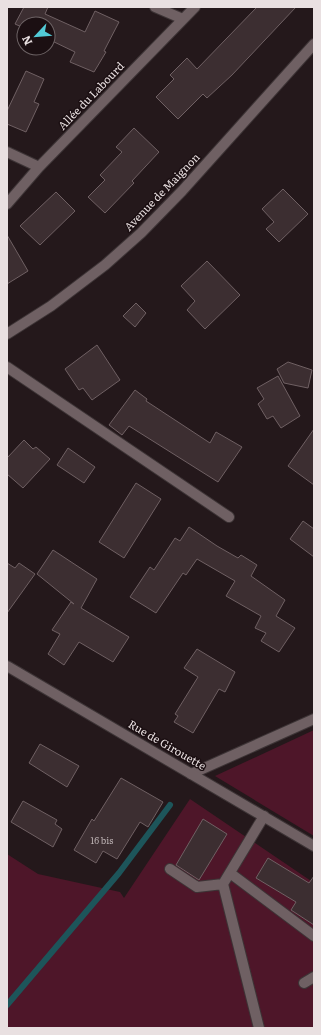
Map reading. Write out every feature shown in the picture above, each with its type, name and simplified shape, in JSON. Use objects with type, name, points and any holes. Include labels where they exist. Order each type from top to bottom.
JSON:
[{"type":"street","points":[[155,7],[183,19]]},
{"type":"street","name":"Allée du Labourd","points":[[7,204],[40,167],[195,7]]},
{"type":"street","name":"Avenue de Maignon","points":[[7,334],[51,306],[105,265],[141,233],[187,186],[314,44]]},
{"type":"street","points":[[7,152],[40,167]]},
{"type":"street","points":[[7,366],[229,517]]},
{"type":"street","name":"Rue de Girouette","points":[[7,666],[314,846]]},
{"type":"street","points":[[191,774],[314,719]]},
{"type":"street","points":[[259,1028],[223,884],[264,816]]},
{"type":"street","points":[[170,869],[197,887],[223,884]]},
{"type":"street","points":[[230,872],[314,936]]},
{"type":"street","points":[[304,982],[314,977]]},
{"type":"shaded area","points":[[314,730],[314,836],[215,776]]},
{"type":"shaded area","points":[[190,799],[314,883],[314,1028],[7,1028],[7,854],[38,874],[120,892],[124,898]]},
{"type":"building","points":[[24,7],[48,7],[45,14],[49,16],[19,16]]},
{"type":"building","points":[[257,7],[296,7],[232,75],[207,98],[203,94],[178,119],[156,97],[174,79],[170,75],[187,58],[197,69]]},
{"type":"building","points":[[95,11],[119,22],[104,51],[106,52],[94,72],[70,62],[75,52],[56,43],[56,19],[85,32]]},
{"type":"building","points":[[26,71],[44,79],[34,102],[39,104],[26,132],[7,124],[7,111]]},
{"type":"building","points":[[134,128],[159,152],[132,181],[134,183],[105,213],[88,197],[105,180],[100,175],[122,152],[116,147]]},
{"type":"building","points":[[283,189],[308,214],[279,242],[266,229],[274,222],[262,209]]},
{"type":"building","points":[[56,192],[75,211],[40,245],[20,226]]},
{"type":"building","points":[[7,235],[28,271],[7,284]]},
{"type":"building","points":[[207,261],[240,295],[205,329],[187,310],[195,301],[181,286]]},
{"type":"building","points":[[136,303],[146,313],[135,327],[123,316]]},
{"type":"building","points":[[97,345],[120,380],[92,400],[83,388],[79,390],[65,369]]},
{"type":"building","points":[[288,362],[312,370],[308,388],[284,383],[277,369]]},
{"type":"building","points":[[278,376],[300,416],[281,428],[273,416],[267,419],[258,404],[264,399],[257,388]]},
{"type":"building","points":[[135,390],[147,399],[146,401],[210,443],[216,432],[242,447],[218,482],[129,426],[122,435],[109,425]]},
{"type":"building","points":[[314,429],[314,485],[288,466]]},
{"type":"building","points":[[24,440],[33,449],[36,447],[50,459],[23,488],[7,474],[7,458]]},
{"type":"building","points":[[68,448],[95,467],[84,483],[57,465]]},
{"type":"building","points":[[136,483],[161,499],[124,558],[99,542]]},
{"type":"building","points":[[303,521],[314,529],[314,557],[290,539]]},
{"type":"building","points":[[189,527],[238,558],[241,555],[257,565],[251,576],[285,600],[276,616],[295,628],[279,652],[261,641],[266,633],[255,628],[261,616],[226,596],[235,581],[197,559],[186,575],[183,573],[156,613],[130,597],[150,567],[154,570],[175,538],[180,541]]},
{"type":"building","points":[[53,550],[97,579],[81,608],[129,637],[113,662],[79,642],[64,665],[48,654],[60,634],[52,630],[71,602],[74,604],[37,574]]},
{"type":"building","points":[[7,563],[15,568],[19,563],[35,574],[7,613]]},
{"type":"building","points":[[197,649],[235,672],[225,692],[219,689],[193,733],[174,722],[178,716],[175,714],[198,677],[184,668]]},
{"type":"building","points":[[40,744],[79,766],[67,787],[29,763]]},
{"type":"building","points":[[121,778],[163,802],[148,827],[140,822],[117,859],[103,851],[96,863],[74,850],[92,819],[94,821]]},
{"type":"building","points":[[23,801],[57,820],[55,824],[62,829],[53,847],[11,822]]},
{"type":"building","points":[[203,819],[227,834],[199,880],[176,865]]},
{"type":"building","points":[[268,858],[309,883],[314,876],[314,925],[291,910],[296,902],[256,878]]},
{"type":"waterway","points":[[7,1005],[119,873],[170,805]]}]
